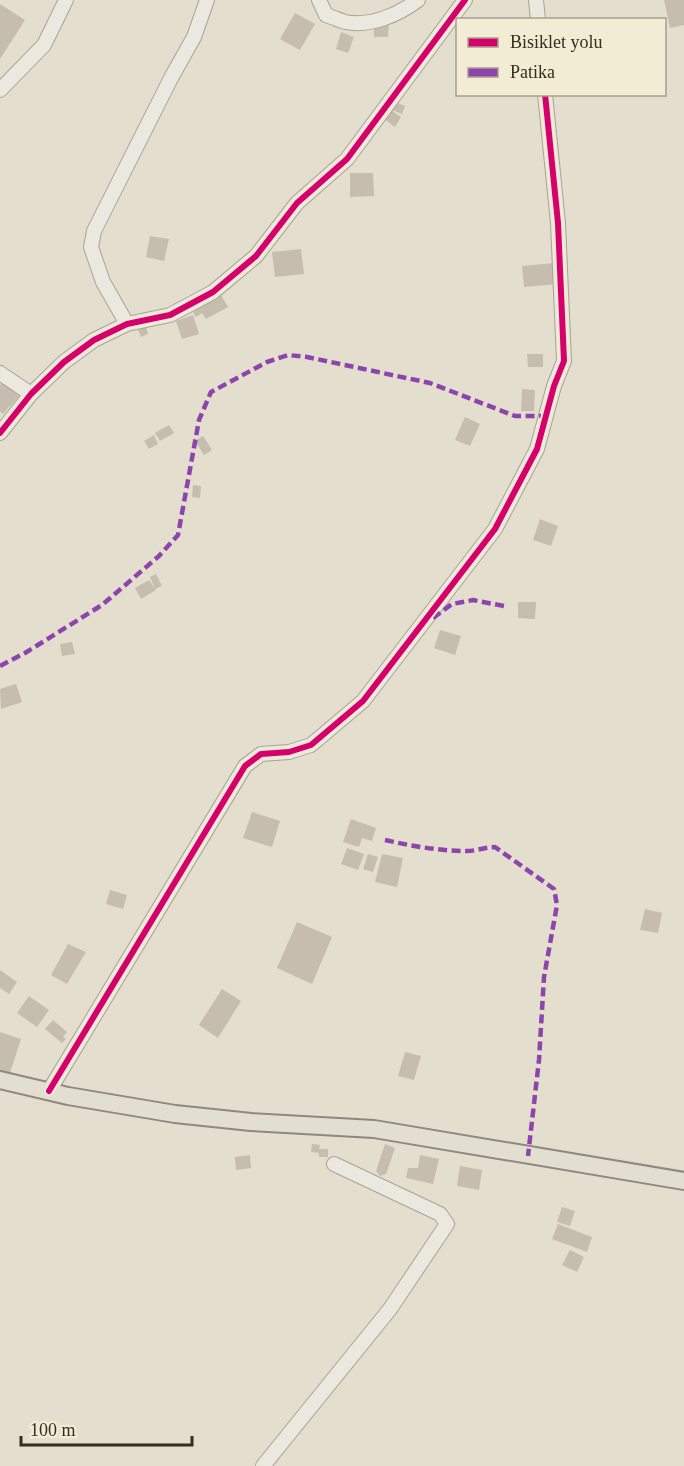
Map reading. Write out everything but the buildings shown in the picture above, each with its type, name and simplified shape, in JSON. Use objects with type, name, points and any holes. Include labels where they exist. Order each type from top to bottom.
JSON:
[{"type":"main road","points":[[0,1080],[175,1114],[251,1122],[374,1129],[684,1181]]},
{"type":"street","points":[[0,90],[44,45],[66,0]]},
{"type":"street","points":[[127,324],[103,282],[91,247],[94,231],[194,37],[207,0]]},
{"type":"street","points":[[319,0],[326,15],[346,22],[370,22],[401,13],[418,0]]},
{"type":"street","points":[[0,433],[31,394],[64,362],[94,340],[127,324],[170,315],[213,292],[256,256],[297,203],[346,159],[465,0]]},
{"type":"street","points":[[536,0],[538,18]]},
{"type":"street","points":[[49,1091],[245,766],[261,754],[289,752],[311,745],[363,701],[495,529],[537,449],[554,386],[564,361],[558,223],[545,96]]},
{"type":"street","points":[[0,373],[31,394]]},
{"type":"street","points":[[263,1466],[390,1309],[447,1224],[440,1214],[334,1164]]},
{"type":"marked path","points":[[0,666],[102,605],[159,556],[178,535],[199,420],[211,392],[267,362],[288,355],[307,357],[430,383],[515,416],[545,416]]},
{"type":"marked path","points":[[433,618],[452,604],[473,600],[504,606]]},
{"type":"marked path","points":[[385,840],[446,850],[471,851],[495,847],[554,889],[557,905],[544,977],[539,1060],[528,1156]]},
{"type":"cycle path","points":[[0,433],[31,394],[64,362],[94,340],[127,324],[170,315],[213,292],[256,256],[297,203],[347,159],[465,0]]},
{"type":"cycle path","points":[[49,1091],[245,766],[261,754],[289,752],[311,745],[363,701],[495,529],[537,449],[554,386],[564,361],[558,223],[545,96]]}]
